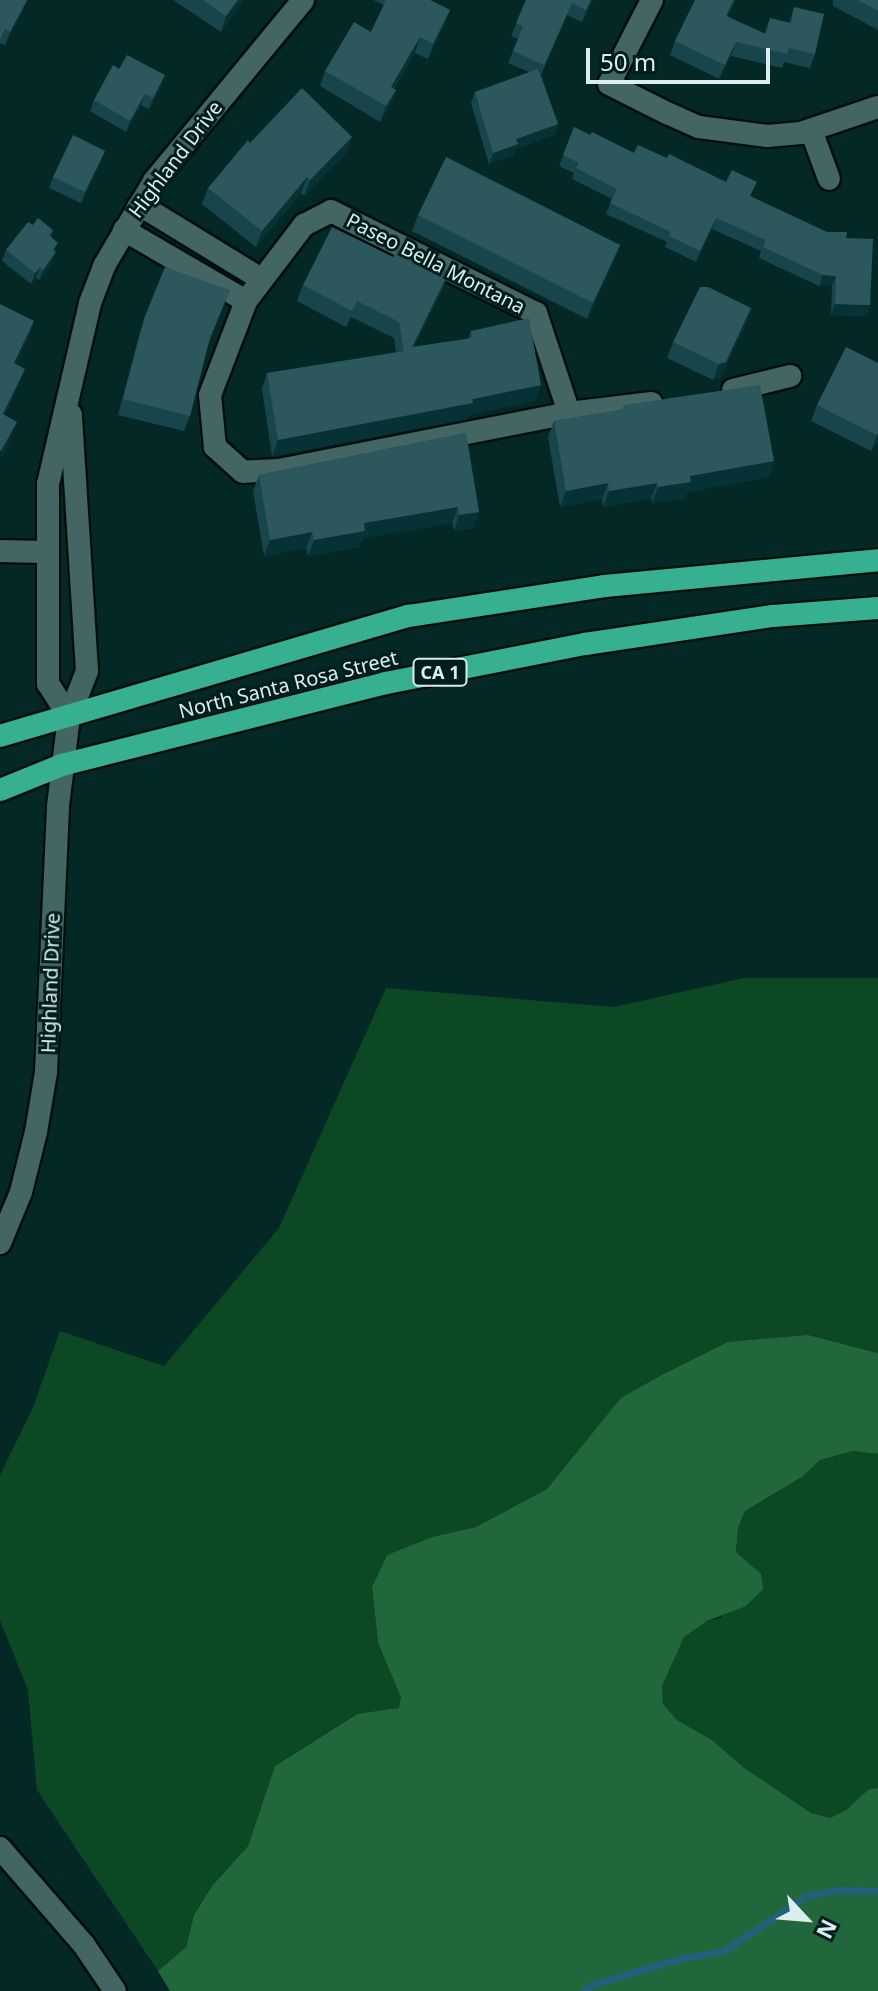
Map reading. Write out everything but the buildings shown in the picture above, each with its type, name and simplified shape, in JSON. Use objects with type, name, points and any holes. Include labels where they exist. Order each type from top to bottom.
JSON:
[{"type":"highway","name":"North Santa Rosa Street","points":[[0,736],[409,616],[605,586],[878,560]]},
{"type":"highway","name":"North Santa Rosa Street","points":[[0,790],[62,765],[386,683],[585,644],[773,616],[878,608]]},
{"type":"street","name":"Highland Drive","points":[[69,717],[48,684],[48,484],[90,303],[104,266],[138,207],[216,102],[248,69],[303,0]]},
{"type":"street","points":[[652,0],[609,84],[667,113],[710,129],[767,136],[811,130],[878,107]]},
{"type":"street","points":[[811,130],[829,179]]},
{"type":"street","points":[[138,207],[150,211],[261,279]]},
{"type":"street","name":"Paseo Bella Montana","points":[[569,413],[536,313],[331,211],[304,225],[246,301],[210,395],[215,447],[243,472],[278,470],[569,413],[667,400]]},
{"type":"street","points":[[124,230],[246,301]]},
{"type":"street","points":[[709,395],[790,376]]},
{"type":"street","name":"Highland Drive","points":[[0,1243],[21,1192],[46,1072],[62,765],[69,717],[87,671],[70,384]]},
{"type":"street","points":[[0,551],[47,552]]},
{"type":"street","points":[[0,1848],[84,1945],[115,1991]]},
{"type":"green space","points":[[744,978],[878,978],[878,1353],[808,1335],[579,1450],[547,1489],[476,1527],[432,1537],[387,1555],[372,1587],[378,1643],[402,1697],[399,1709],[356,1714],[275,1766],[248,1846],[212,1886],[194,1915],[186,1947],[158,1971],[37,1790],[28,1690],[0,1620],[0,1475],[32,1410],[60,1331],[164,1366],[279,1228],[386,988],[614,1007]]},
{"type":"green space","points":[[808,1335],[878,1353],[878,1454],[853,1451],[820,1460],[802,1477],[745,1511],[738,1528],[736,1552],[761,1574],[763,1589],[746,1606],[707,1621],[684,1637],[662,1686],[663,1704],[677,1720],[712,1740],[743,1767],[811,1813],[830,1818],[846,1810],[869,1789],[878,1788],[878,1991],[170,1991],[158,1971],[186,1947],[194,1915],[212,1886],[248,1846],[275,1766],[357,1714],[399,1708],[401,1697],[378,1643],[372,1587],[387,1555],[432,1537],[476,1527],[547,1489],[621,1398],[660,1376],[728,1342]]},
{"type":"green space","points":[[853,1451],[878,1454],[878,1788],[869,1789],[846,1810],[830,1818],[811,1813],[743,1767],[712,1740],[677,1720],[663,1704],[662,1686],[684,1636],[707,1621],[721,1618],[748,1563],[736,1552],[738,1528],[745,1511],[802,1477],[820,1460]]},
{"type":"waterway","points":[[583,1991],[591,1985],[682,1958],[724,1951],[808,1895],[838,1890],[878,1891]]}]
